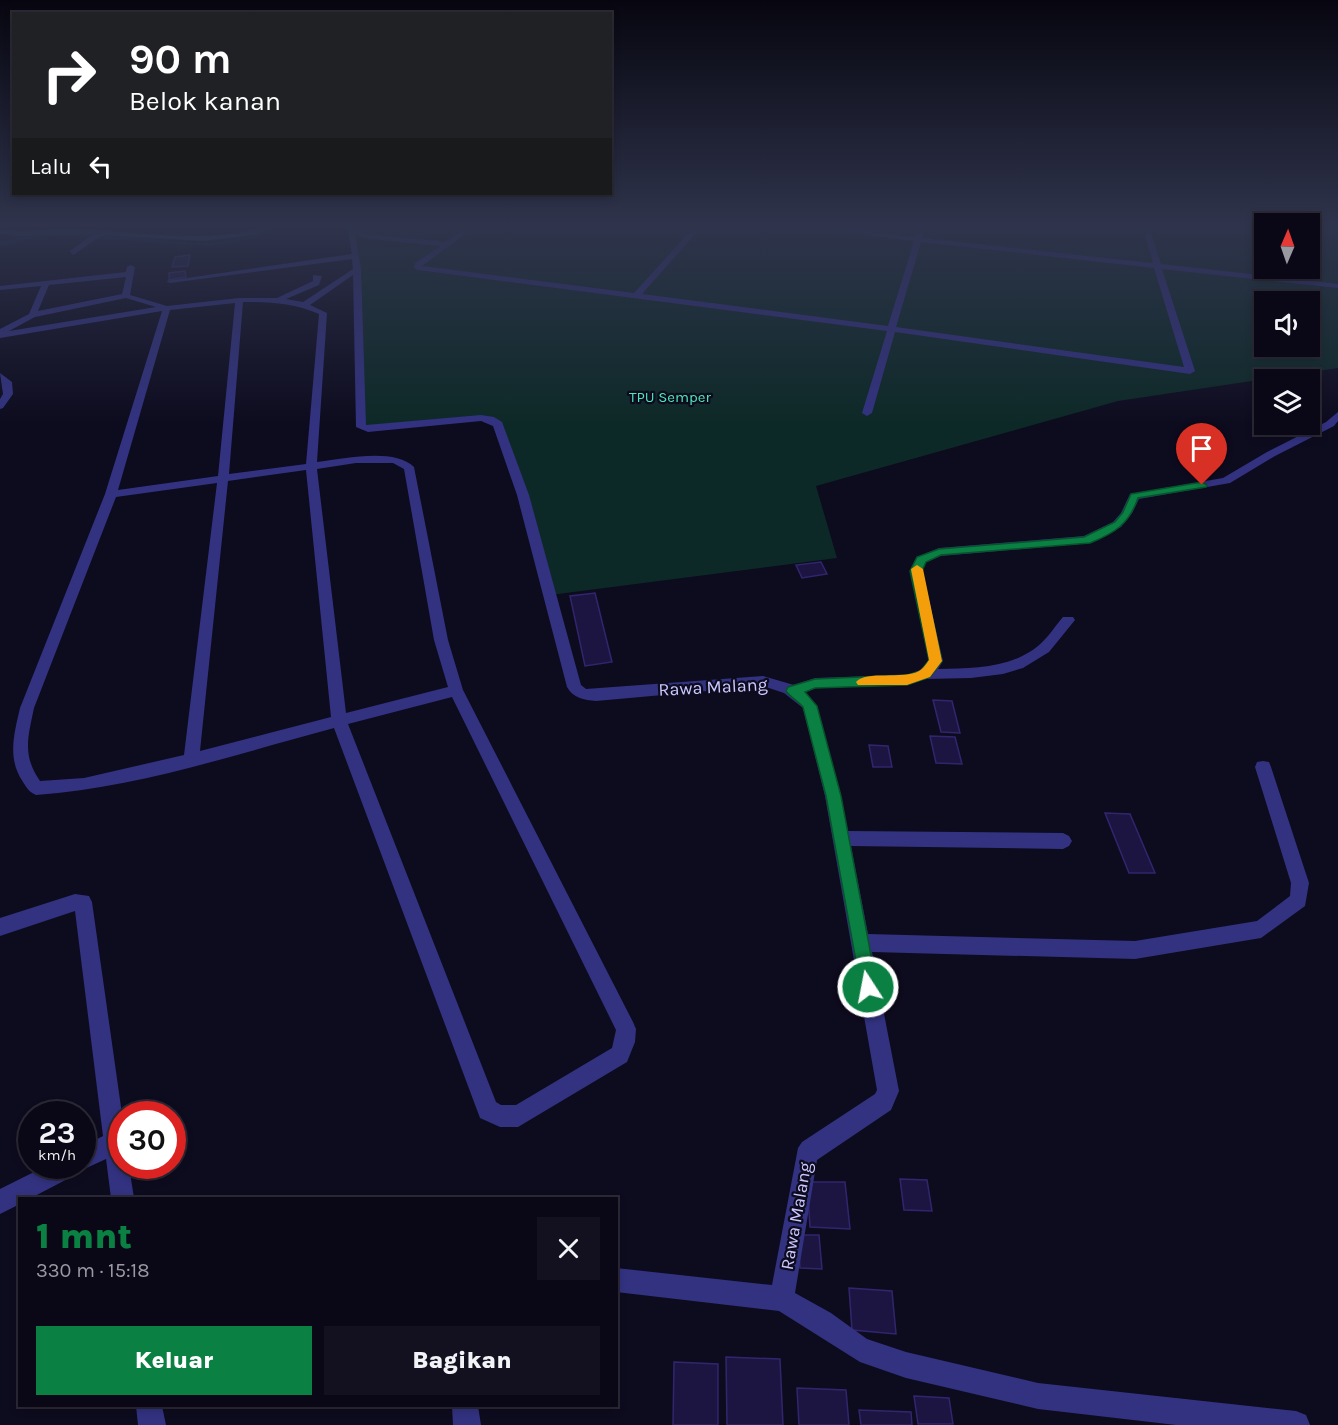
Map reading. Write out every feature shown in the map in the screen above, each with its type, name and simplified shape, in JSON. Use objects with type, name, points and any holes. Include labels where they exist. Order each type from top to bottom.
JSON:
[{"type":"street","points":[[32,315],[42,292]]},
{"type":"street","points":[[126,296],[127,292]]},
{"type":"street","points":[[279,300],[298,292]]},
{"type":"street","points":[[304,305],[320,292]]},
{"type":"street","name":"Rawa Malang","points":[[357,292],[361,427],[368,429],[481,418],[490,419],[498,424],[523,495],[574,687],[579,692],[585,695],[596,695],[763,681],[780,684],[802,696],[810,706],[842,838],[888,1091],[884,1102],[810,1150],[806,1156],[782,1299]]},
{"type":"street","points":[[601,292],[1190,371],[1166,292]]},
{"type":"street","points":[[636,296],[640,292]]},
{"type":"street","points":[[867,413],[902,292]]},
{"type":"street","points":[[111,494],[224,477],[311,466],[374,459],[395,460],[410,467],[441,640],[456,690],[626,1029],[625,1042],[620,1055],[518,1116],[500,1116],[488,1110],[339,721],[311,466],[323,313],[304,305],[279,300],[239,300],[167,308],[0,334],[6,327],[32,315],[126,296],[167,308]]},
{"type":"street","points":[[191,760],[224,477],[239,300]]},
{"type":"street","points":[[167,308],[111,494],[27,708],[20,740],[22,768],[36,788],[84,785],[191,760],[456,690]]},
{"type":"street","points":[[0,376],[7,382],[0,405]]},
{"type":"street","points":[[925,674],[936,661],[916,571],[921,560],[939,552],[1086,540],[1106,533],[1119,525],[1128,513],[1134,496],[1226,481],[1271,454],[1330,424],[1338,415]]},
{"type":"street","points":[[792,691],[815,683],[907,680],[925,674],[980,672],[1021,663],[1043,649],[1068,620]]},
{"type":"street","points":[[860,943],[1135,950],[1262,929],[1299,900],[1300,883],[1263,767]]},
{"type":"street","points":[[842,838],[1063,841]]},
{"type":"street","points":[[0,927],[75,902],[83,902],[110,1101]]},
{"type":"street","points":[[0,1202],[44,1179]]},
{"type":"street","points":[[120,1179],[122,1197]]},
{"type":"street","points":[[618,1280],[782,1299],[822,1322],[860,1348],[906,1365],[1038,1396],[1296,1425]]},
{"type":"street","points":[[149,1407],[152,1425]]},
{"type":"street","points":[[465,1407],[467,1425]]},
{"type":"green space","name":"TPU Semper","points":[[354,292],[1254,292],[1254,357],[1320,357],[1320,292],[1338,292],[1338,368],[1320,371],[1254,369],[1254,381],[1118,401],[816,486],[837,558],[550,595],[497,424],[490,419],[362,429]]},
{"type":"building","points":[[821,562],[827,574],[802,578],[796,565]]},
{"type":"building","points":[[595,593],[612,662],[585,666],[570,596]]},
{"type":"building","points":[[933,700],[952,701],[960,733],[941,732]]},
{"type":"building","points":[[930,736],[955,737],[962,764],[936,763]]},
{"type":"building","points":[[869,745],[888,746],[892,767],[873,767]]},
{"type":"building","points":[[1105,813],[1130,814],[1155,873],[1129,873]]},
{"type":"building","points":[[900,1179],[927,1180],[932,1211],[904,1210]]},
{"type":"building","points":[[807,1182],[845,1182],[850,1229],[810,1227]]},
{"type":"building","points":[[798,1235],[819,1235],[822,1269],[800,1268]]},
{"type":"building","points":[[849,1288],[892,1291],[896,1334],[852,1330]]},
{"type":"building","points":[[726,1357],[780,1359],[783,1425],[727,1425]]},
{"type":"building","points":[[674,1362],[718,1364],[718,1425],[673,1425]]},
{"type":"building","points":[[797,1388],[846,1390],[849,1425],[799,1425]]},
{"type":"building","points":[[914,1396],[949,1398],[953,1424],[918,1424]]},
{"type":"building","points":[[859,1410],[911,1412],[912,1425],[861,1425]]},
{"type":"slow traffic","points":[[863,682],[907,680],[925,674],[936,661],[917,569]]},
{"type":"route","points":[[868,987],[842,838],[810,706],[802,696],[792,691],[815,683],[907,680],[925,674],[936,661],[934,643],[916,571],[921,560],[939,552],[1086,540],[1106,533],[1119,525],[1128,513],[1134,496],[1202,485]]}]
